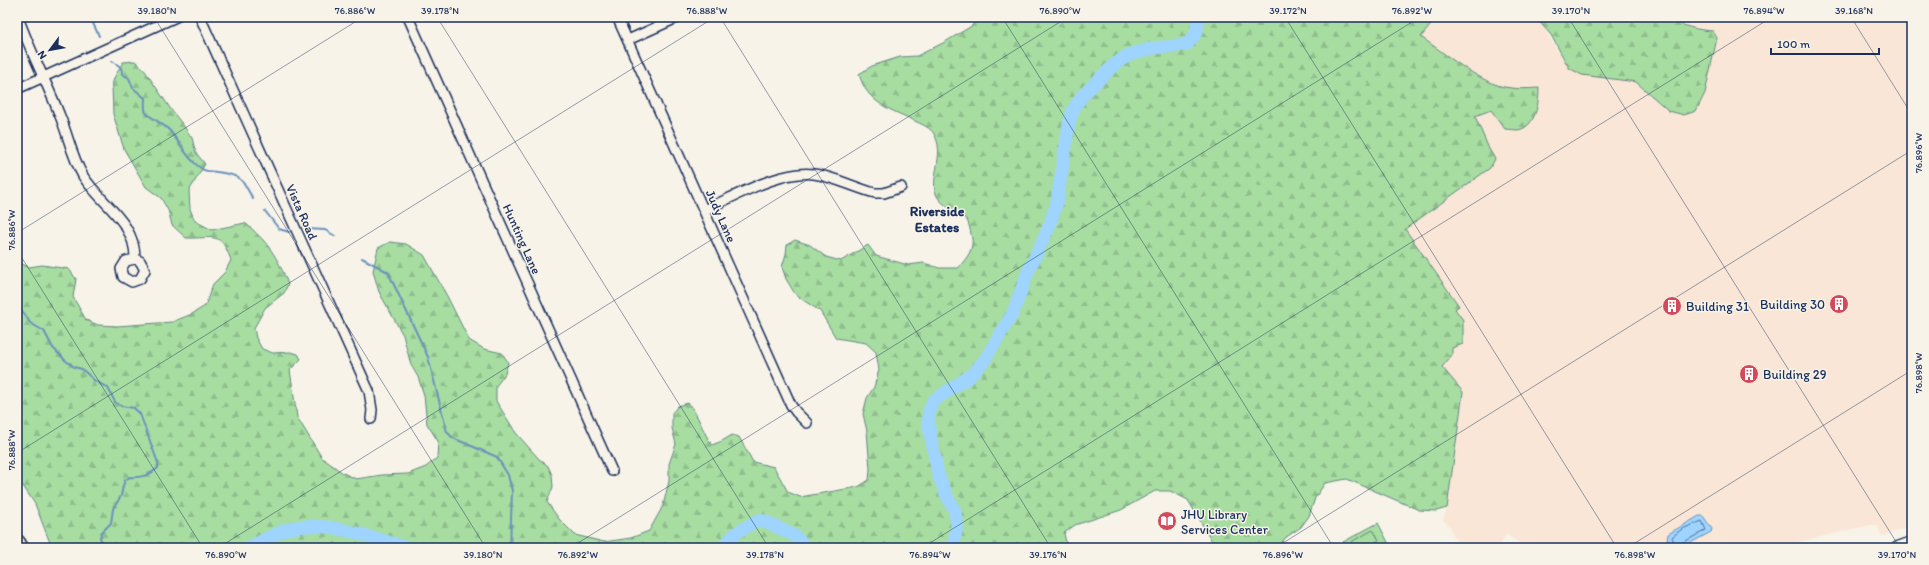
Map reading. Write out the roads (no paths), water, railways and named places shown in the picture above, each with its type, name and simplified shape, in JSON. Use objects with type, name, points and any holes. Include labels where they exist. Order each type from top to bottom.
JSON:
[{"type":"highway","points":[[17,543],[20,548]]},
{"type":"main road","points":[[1898,548],[1912,543]]},
{"type":"street","points":[[18,17],[44,76],[77,164],[89,185],[127,229],[133,242],[135,259]]},
{"type":"street","points":[[17,89],[176,17]]},
{"type":"street","name":"Vista Road","points":[[200,17],[369,391],[372,410],[371,419]]},
{"type":"street","name":"Hunting Lane","points":[[408,17],[612,471]]},
{"type":"street","name":"Judy Lane","points":[[617,17],[791,405],[807,422]]},
{"type":"street","points":[[628,40],[679,17]]},
{"type":"street","points":[[704,210],[774,180],[795,174],[804,173],[823,176],[875,193],[884,193],[901,187]]},
{"type":"water","points":[[1699,516],[1703,516],[1712,529],[1711,532],[1681,548],[1671,546],[1667,540],[1668,534]]},
{"type":"waterway","points":[[90,17],[99,36]]},
{"type":"waterway","points":[[953,548],[957,526],[955,511],[938,474],[928,422],[929,411],[933,401],[970,376],[984,361],[1013,313],[1027,274],[1049,227],[1057,202],[1069,124],[1073,110],[1082,96],[1115,64],[1130,54],[1154,48],[1186,45],[1197,31],[1198,17]]},
{"type":"waterway","points":[[112,61],[121,67],[122,74],[129,78],[133,88],[145,98],[146,113],[170,131],[185,152],[197,165],[205,171],[225,173],[240,179],[253,199]]},
{"type":"waterway","points":[[265,211],[279,229],[289,232]]},
{"type":"waterway","points":[[307,229],[325,230],[335,236]]},
{"type":"waterway","points":[[362,258],[388,272],[428,357],[447,432],[453,438],[497,457],[508,475],[512,491],[510,548]]},
{"type":"waterway","points":[[17,308],[24,313],[30,323],[44,331],[53,348],[65,360],[74,367],[82,369],[95,381],[108,388],[115,402],[121,406],[134,408],[140,414],[158,463],[158,468],[145,476],[130,477],[125,480],[121,496],[113,509],[111,523],[101,533],[100,538],[106,548]]},
{"type":"waterway","points":[[722,548],[736,533],[758,520],[765,521],[795,536],[807,548]]},
{"type":"waterway","points":[[247,548],[274,534],[291,528],[305,526],[320,526],[350,531],[408,548]]},
{"type":"place","name":"Building 30","points":[[1839,304]]},
{"type":"place","name":"Building 31","points":[[1672,306]]},
{"type":"place","name":"Building 29","points":[[1749,374]]},
{"type":"place","name":"JHU Library Services Center","points":[[1167,521]]},
{"type":"district","name":"Riverside Estates","points":[[937,220]]}]
